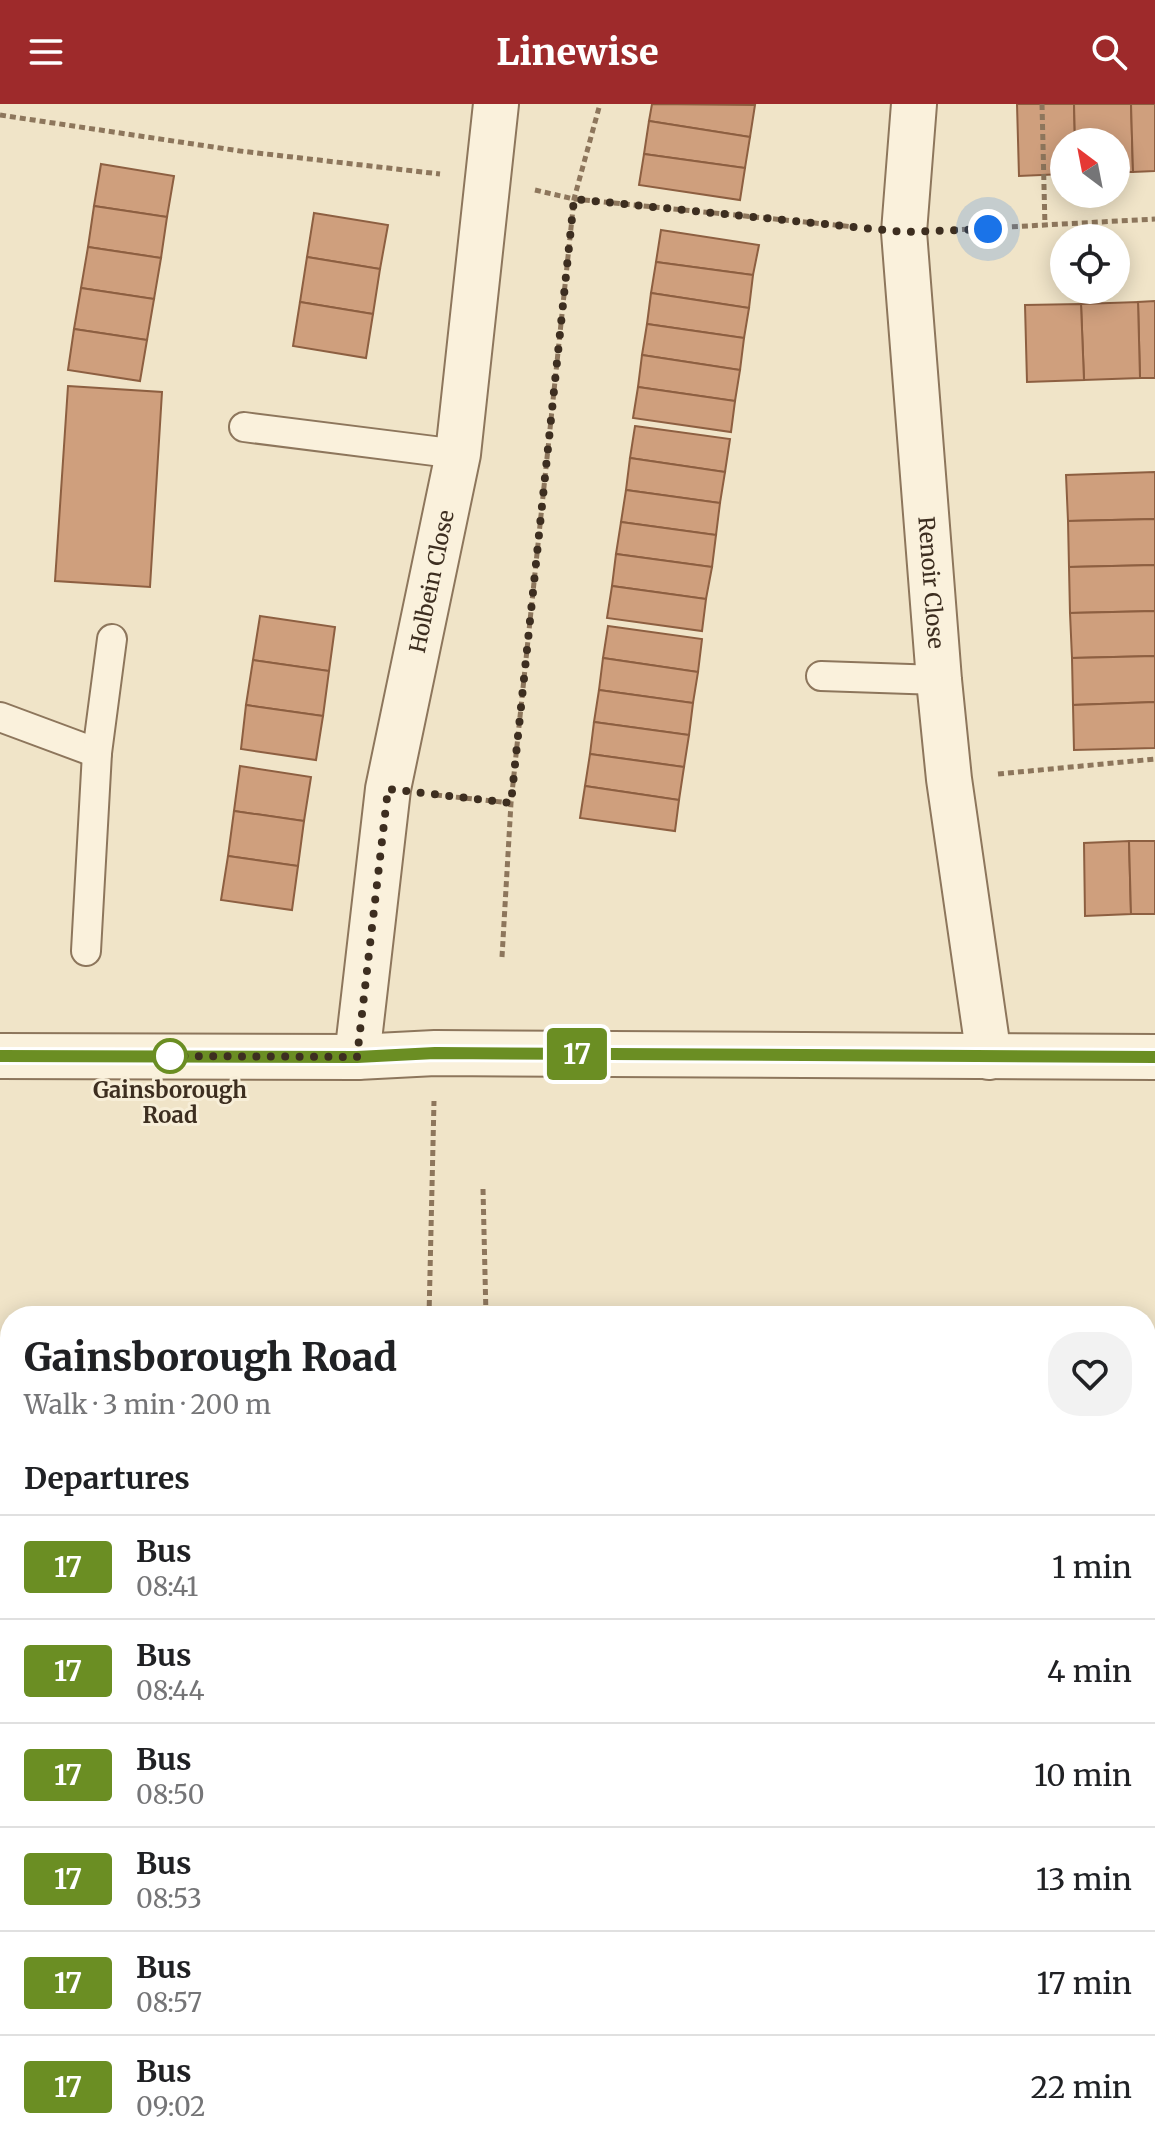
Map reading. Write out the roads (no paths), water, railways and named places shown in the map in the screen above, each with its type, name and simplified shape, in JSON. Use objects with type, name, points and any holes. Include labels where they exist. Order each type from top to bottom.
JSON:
[{"type":"street","name":"Holbein Close","points":[[357,1057],[388,789],[458,454],[496,104]]},
{"type":"street","name":"Renoir Close","points":[[914,104],[904,232],[939,680],[949,779],[989,1057]]},
{"type":"street","points":[[0,1056],[357,1057],[435,1053],[1155,1057]]},
{"type":"lane","points":[[244,427],[458,454]]},
{"type":"lane","points":[[86,951],[97,753],[112,639]]},
{"type":"lane","points":[[821,676],[939,680]]},
{"type":"lane","points":[[0,717],[97,753]]},
{"type":"place","name":"Gainsborough Road","points":[[170,1056]]}]
